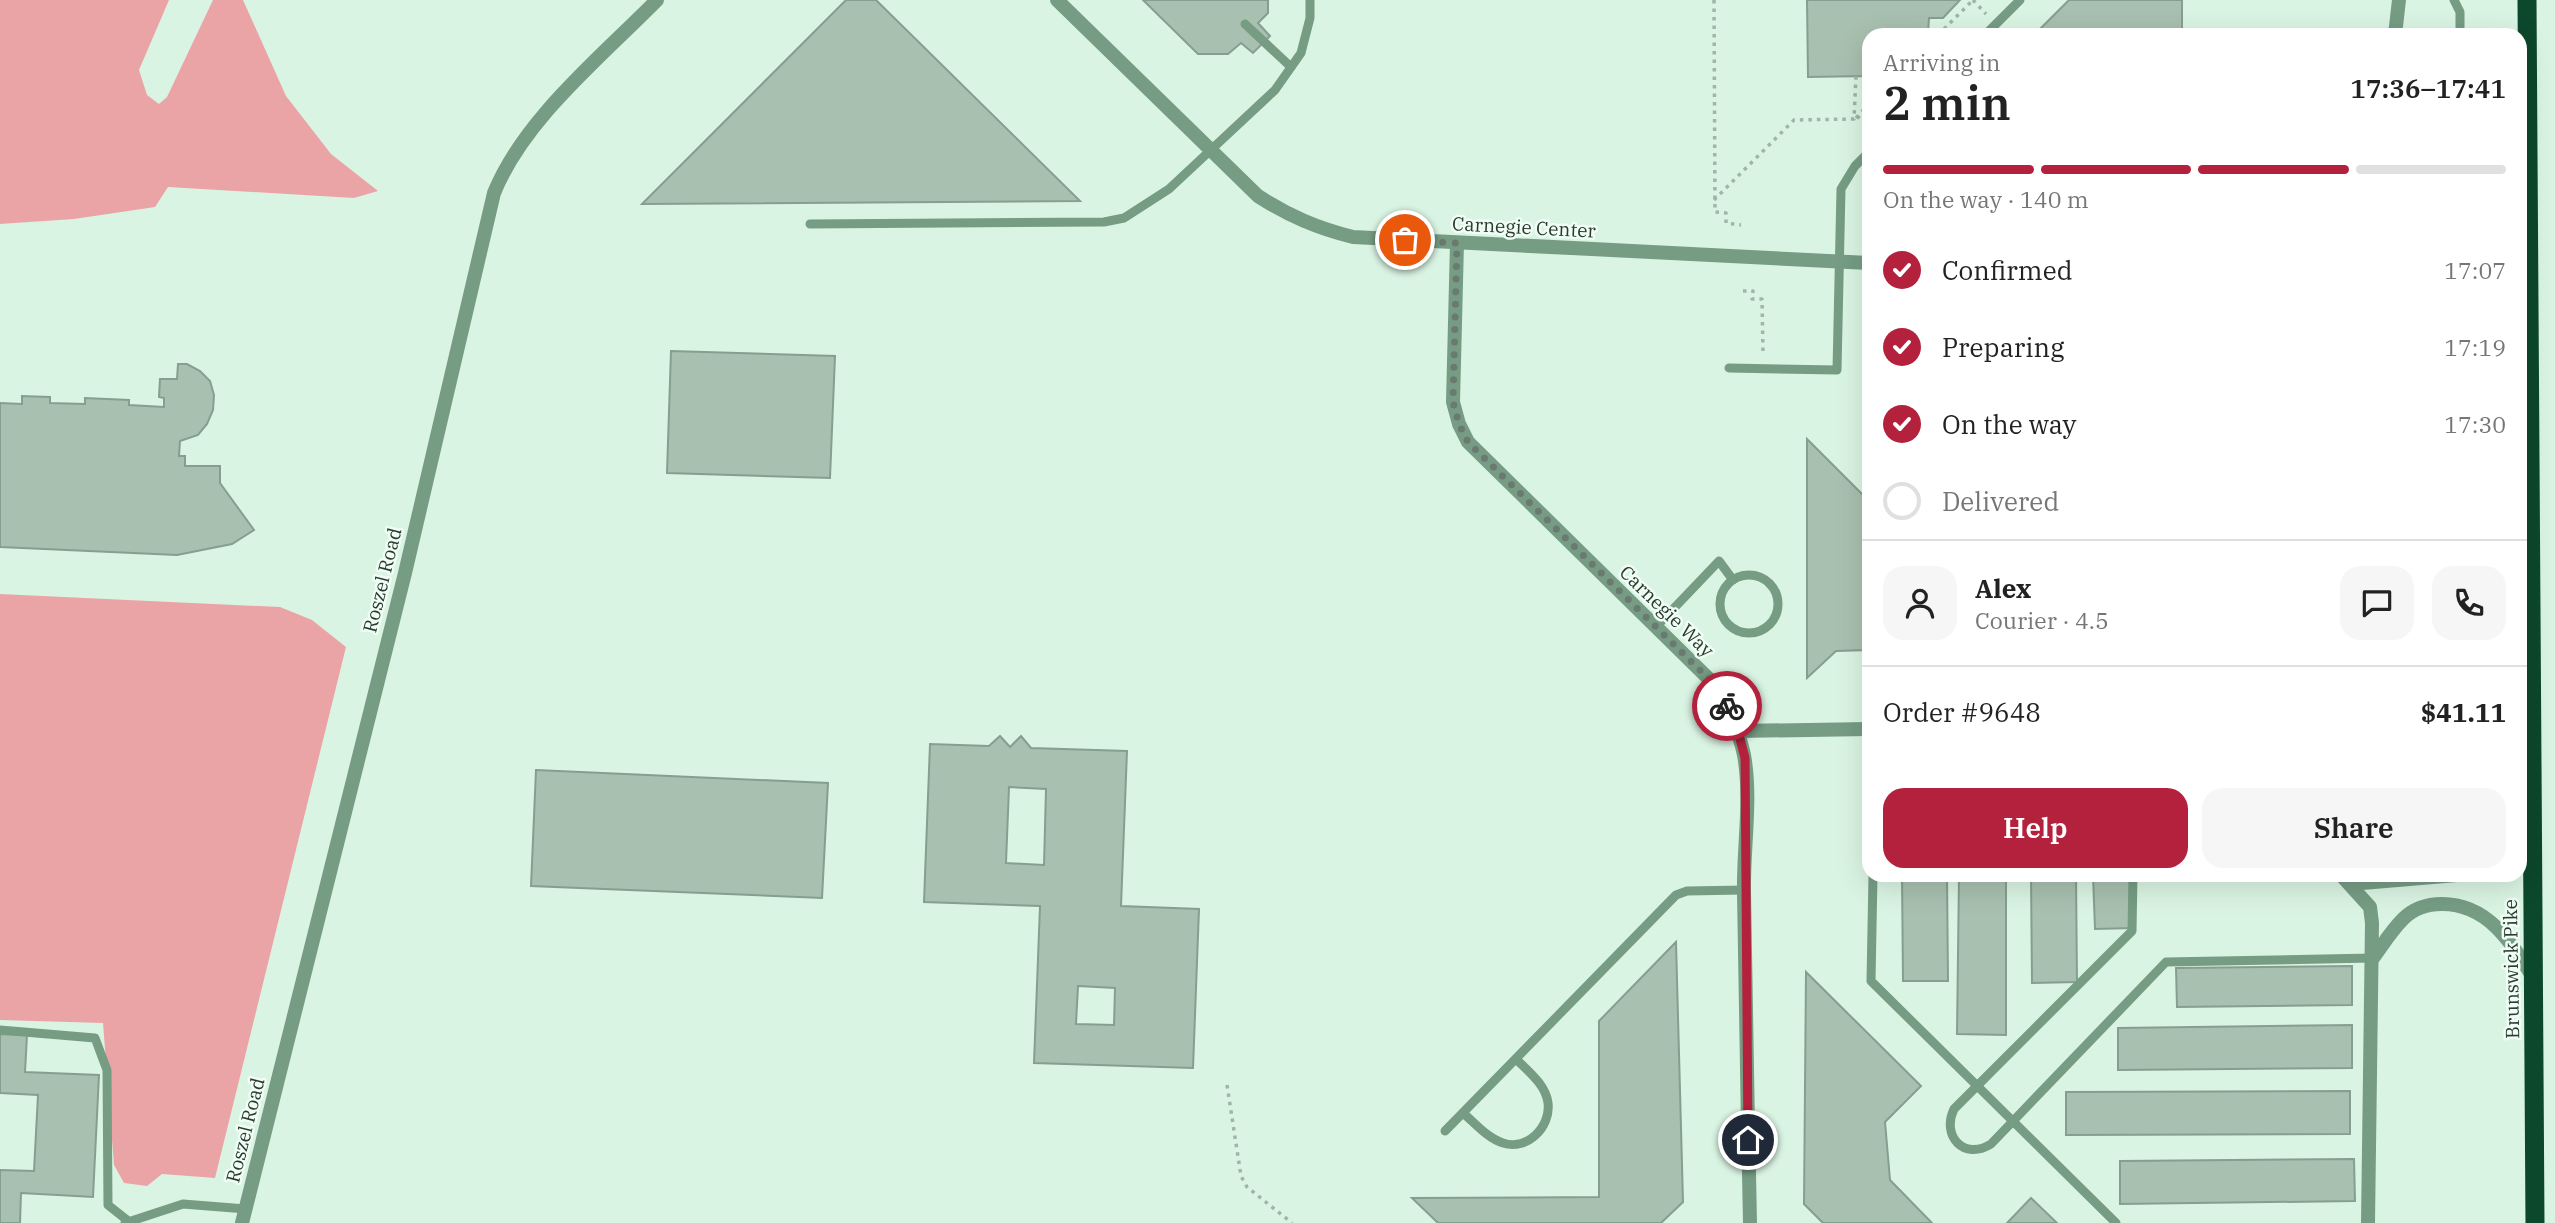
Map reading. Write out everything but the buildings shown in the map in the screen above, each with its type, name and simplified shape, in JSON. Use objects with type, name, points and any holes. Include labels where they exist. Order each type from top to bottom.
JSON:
[{"type":"highway","name":"Brunswick Pike","points":[[2526,0],[2526,28]]},
{"type":"highway","name":"Brunswick Pike","points":[[2527,544],[2535,1223]]},
{"type":"street","name":"Roszel Road","points":[[244,1216],[405,573],[494,193],[505,165],[525,135],[657,0]]},
{"type":"street","name":"Carnegie Center","points":[[1057,0],[1258,196],[1287,215],[1319,229],[1353,237],[1862,263]]},
{"type":"street","points":[[2396,28],[2399,0]]},
{"type":"street","name":"Carnegie Way","points":[[1457,243],[1453,402],[1459,424],[1479,454],[1709,679],[1725,701],[1738,731],[1745,769],[1749,1223]]},
{"type":"street","points":[[1738,731],[1862,729]]},
{"type":"street","points":[[2527,814],[2532,807]]},
{"type":"street","points":[[2349,882],[2370,907],[2372,958],[2368,1223]]},
{"type":"street","points":[[2372,958],[2404,918],[2427,904],[2457,904],[2485,916],[2509,940],[2534,980]]},
{"type":"lane","points":[[810,224],[1104,222],[1124,218],[1148,206],[1275,90],[1301,54],[1310,18],[1310,0]]},
{"type":"lane","points":[[1992,28],[2020,0]]},
{"type":"lane","points":[[2455,0],[2460,12],[2460,28]]},
{"type":"lane","points":[[1245,24],[1291,67]]},
{"type":"lane","points":[[1730,368],[1837,370],[1840,189],[1862,164]]},
{"type":"lane","points":[[1656,628],[1719,561],[1733,580]]},
{"type":"lane","points":[[1752,576],[1769,584],[1775,591],[1777,610],[1768,627],[1750,633],[1732,628],[1726,622],[1720,604],[1722,595],[1733,580],[1752,576]]},
{"type":"lane","points":[[1873,882],[1871,981],[2116,1223]]},
{"type":"lane","points":[[2133,882],[2132,931],[1954,1109],[1948,1121],[1950,1134],[1959,1146],[1969,1151],[1982,1150],[2166,962],[2372,958]]},
{"type":"lane","points":[[1445,1131],[1676,895],[1687,891],[1744,890]]},
{"type":"lane","points":[[0,1030],[95,1038],[107,1070],[108,1205],[126,1222],[183,1205],[244,1216]]},
{"type":"lane","points":[[1463,1113],[1503,1143],[1519,1145],[1536,1136],[1547,1119],[1548,1101],[1540,1084],[1516,1059]]},
{"type":"path","points":[[1714,0],[1714,212],[1726,213],[1726,223],[1741,225]]},
{"type":"path","points":[[1945,28],[1973,0]]},
{"type":"path","points":[[1856,76],[1856,118]]},
{"type":"path","points":[[1856,118],[1862,112]]},
{"type":"path","points":[[1714,200],[1794,120],[1856,118],[1862,122]]},
{"type":"path","points":[[1742,291],[1753,291],[1752,299],[1762,299],[1763,353]]},
{"type":"path","points":[[1227,1085],[1241,1176],[1247,1187],[1292,1223]]},
{"type":"shaded area","points":[[0,0],[169,0],[139,70],[147,95],[159,104],[167,97],[213,0],[243,0],[286,96],[331,154],[378,191],[354,198],[168,187],[155,207],[74,219],[0,224]]},
{"type":"shaded area","points":[[0,594],[280,607],[312,620],[346,647],[215,1178],[162,1174],[147,1186],[124,1183],[114,1165],[103,1023],[0,1020]]},
{"type":"way so far","points":[[1405,240],[1457,243],[1453,402],[1459,424],[1468,442],[1709,679],[1727,706]]},
{"type":"route","points":[[1727,706],[1738,731],[1745,758],[1748,1140]]}]
